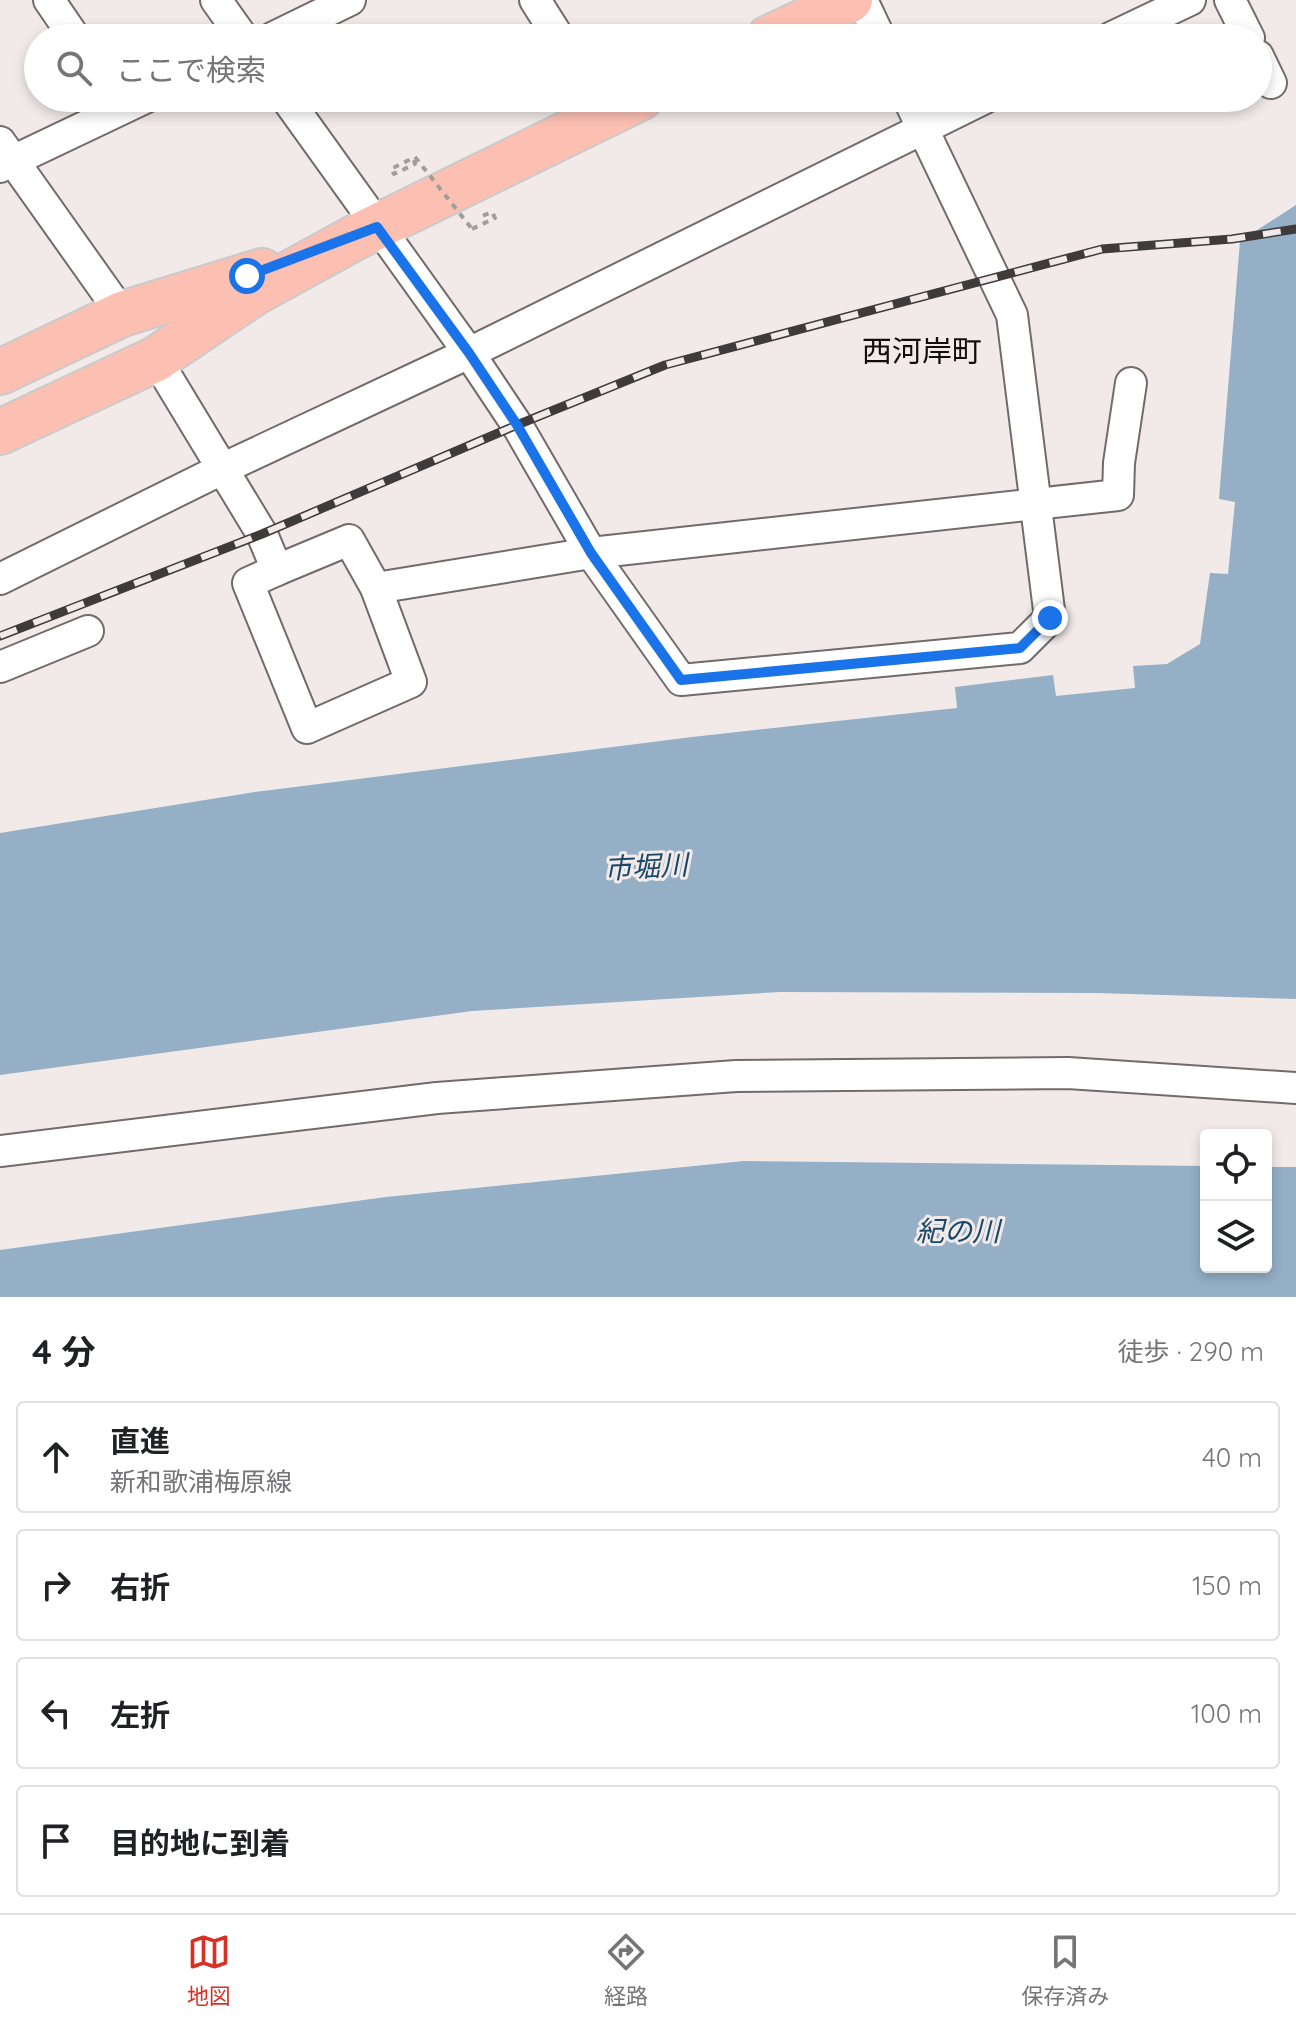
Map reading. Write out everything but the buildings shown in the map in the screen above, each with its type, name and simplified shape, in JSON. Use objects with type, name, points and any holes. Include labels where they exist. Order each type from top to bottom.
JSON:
[{"type":"main road","points":[[799,24],[850,0]]},
{"type":"main road","points":[[0,432],[156,359],[254,293],[597,112]]},
{"type":"main road","points":[[0,371],[122,314],[247,276],[366,232]]},
{"type":"street","points":[[49,0],[65,24]]},
{"type":"street","points":[[216,0],[233,24]]},
{"type":"street","points":[[301,24],[350,0]]},
{"type":"street","points":[[535,0],[550,24]]},
{"type":"street","points":[[862,0],[873,24]]},
{"type":"street","points":[[1139,24],[1190,0]]},
{"type":"street","points":[[1230,0],[1242,24]]},
{"type":"street","points":[[104,112],[4,157],[122,314]]},
{"type":"street","points":[[294,112],[366,232],[469,353],[517,425],[591,553],[681,680],[1020,648],[1050,618],[1012,315],[915,112]]},
{"type":"street","points":[[0,579],[224,468],[469,353],[956,112]]},
{"type":"street","points":[[156,359],[262,534],[277,570]]},
{"type":"street","points":[[376,588],[591,553],[1118,495],[1119,463],[1131,383]]},
{"type":"street","points":[[349,540],[376,588],[411,682],[307,728],[248,583],[349,540]]},
{"type":"street","points":[[0,667],[88,631]]},
{"type":"street","points":[[0,1151],[437,1098],[736,1076],[1068,1073],[1296,1088]]},
{"type":"path","points":[[414,162],[394,174],[391,169],[415,157],[472,229],[495,218],[492,212],[472,224]]},
{"type":"water","name":"市堀川","points":[[1296,205],[1296,999],[1097,993],[780,992],[472,1011],[0,1075],[0,833],[255,792],[692,737],[957,708],[955,687],[1053,675],[1056,696],[1135,688],[1133,666],[1167,664],[1200,644],[1210,573],[1228,574],[1235,502],[1219,499],[1240,241]]},
{"type":"water","name":"紀の川","points":[[744,1161],[1200,1166],[1200,1273],[1272,1273],[1272,1167],[1296,1167],[1296,1297],[0,1297],[0,1250],[386,1197]]},
{"type":"railway","points":[[0,636],[262,534],[665,365],[1102,249],[1232,239],[1296,229]]},
{"type":"district","name":"西河岸町","points":[[922,351]]},
{"type":"route","points":[[247,276],[377,227],[469,353],[517,425],[591,553],[681,680],[1020,648],[1050,618]]}]
